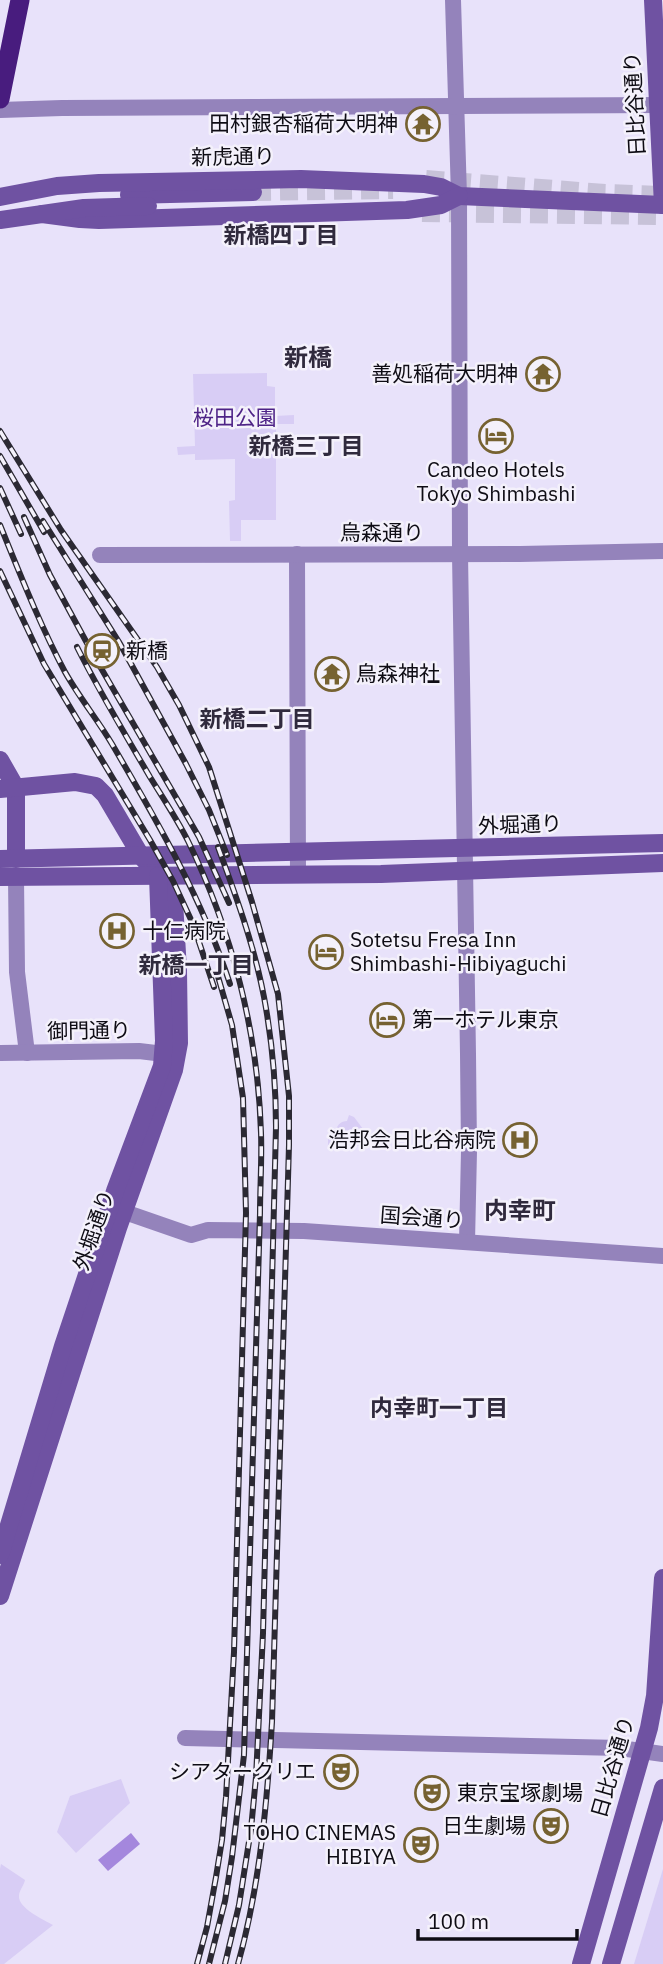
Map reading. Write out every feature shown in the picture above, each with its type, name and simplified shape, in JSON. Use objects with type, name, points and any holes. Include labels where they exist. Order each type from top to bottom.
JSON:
[{"type":"highway","points":[[0,99],[20,0]]},
{"type":"main road","name":"日比谷通り","points":[[653,0],[661,105],[663,205]]},
{"type":"main road","name":"新虎通り","points":[[4,196],[84,183],[308,179],[417,183],[441,187],[459,196],[663,205]]},
{"type":"main road","points":[[0,220],[91,208],[253,198],[44,193],[4,196]]},
{"type":"main road","name":"新虎通り","points":[[42,214],[99,220],[407,210],[441,205],[459,196]]},
{"type":"main road","points":[[0,760],[8,788],[8,868]]},
{"type":"main road","points":[[8,788],[75,782],[99,788],[141,856],[158,876]]},
{"type":"main road","name":"外堀通り","points":[[8,868],[141,856],[663,843]]},
{"type":"main road","name":"外堀通り","points":[[8,868],[158,876],[298,875],[466,872],[663,863]]},
{"type":"main road","name":"外堀通り","points":[[0,1596],[170,1056],[178,1022],[176,914],[171,892],[158,876]]},
{"type":"main road","name":"外堀通り","points":[[0,1555],[115,1191],[162,1066],[170,1056]]},
{"type":"main road","name":"日比谷通り","points":[[581,1964],[643,1751],[655,1696],[663,1578]]},
{"type":"main road","points":[[611,1964],[663,1788]]},
{"type":"street","points":[[453,0],[459,196],[460,554],[469,1138],[467,1242]]},
{"type":"street","points":[[0,110],[661,105]]},
{"type":"street","name":"烏森通り","points":[[100,555],[663,551]]},
{"type":"street","points":[[297,554],[298,875]]},
{"type":"street","points":[[8,868],[27,1053]]},
{"type":"street","name":"御門通り","points":[[0,1053],[139,1051],[170,1056]]},
{"type":"street","name":"国会通り","points":[[120,1210],[191,1235],[208,1230],[304,1231],[663,1256]]},
{"type":"street","points":[[186,1738],[620,1748],[663,1754]]},
{"type":"green space","name":"桜田公園","points":[[267,373],[267,386],[275,387],[275,416],[294,415],[294,424],[276,424],[276,520],[241,520],[241,541],[230,541],[229,501],[235,500],[235,459],[195,460],[195,454],[178,455],[177,447],[195,446],[193,374]]},
{"type":"green space","points":[[349,1115],[354,1117],[366,1133],[360,1146],[328,1145],[328,1139],[340,1124],[347,1121]]},
{"type":"green space","points":[[121,1779],[130,1803],[76,1853],[57,1832],[70,1796]]},
{"type":"green space","points":[[1,1864],[25,1880],[19,1896],[23,1905],[53,1925],[4,1964],[0,1964]]},
{"type":"green space","points":[[663,1869],[663,1964],[634,1964]]},
{"type":"shaded area","points":[[131,1833],[140,1844],[108,1871],[98,1860]]},
{"type":"tunnel","points":[[426,179],[663,195]]},
{"type":"tunnel","points":[[253,192],[393,190]]},
{"type":"tunnel","points":[[422,213],[663,216]]},
{"type":"railway","points":[[0,431],[61,530],[157,667],[179,705],[209,767],[278,994],[289,1096],[289,1145],[272,1722],[261,1844],[252,1904],[238,1964]]},
{"type":"railway","points":[[0,456],[44,532]]},
{"type":"railway","points":[[0,488],[21,534]]},
{"type":"railway","points":[[24,517],[50,575],[94,656],[199,837],[229,903]]},
{"type":"railway","points":[[43,521],[119,642],[186,764],[227,855]]},
{"type":"railway","points":[[0,525],[65,672],[112,744],[177,861],[206,921],[230,984]]},
{"type":"railway","points":[[0,571],[44,664],[173,881],[193,924],[214,987]]},
{"type":"railway","points":[[77,647],[188,841],[204,875],[218,910],[240,983],[255,1057],[259,1095],[261,1163],[244,1755],[225,1901],[209,1964]]},
{"type":"railway","points":[[218,847],[250,940],[264,997],[273,1062],[276,1127],[263,1633],[256,1777],[239,1905],[225,1964]]},
{"type":"railway","points":[[197,1964],[216,1877],[226,1797],[234,1652],[246,1213],[243,1098],[232,1025],[217,973]]},
{"type":"place","name":"田村銀杏稲荷大明神","points":[[423,124]]},
{"type":"place","name":"善処稲荷大明神","points":[[543,374]]},
{"type":"place","name":"Candeo Hotels Tokyo Shimbashi","points":[[496,436]]},
{"type":"place","name":"新橋","points":[[102,651]]},
{"type":"place","name":"烏森神社","points":[[332,674]]},
{"type":"place","name":"十仁病院","points":[[117,931]]},
{"type":"place","name":"Sotetsu Fresa Inn Shimbashi-Hibiyaguchi","points":[[326,952]]},
{"type":"place","name":"第一ホテル東京","points":[[387,1020]]},
{"type":"place","name":"浩邦会日比谷病院","points":[[520,1140]]},
{"type":"place","name":"シアタークリエ","points":[[341,1772]]},
{"type":"place","name":"東京宝塚劇場","points":[[432,1793]]},
{"type":"place","name":"日生劇場","points":[[551,1826]]},
{"type":"place","name":"TOHO CINEMAS HIBIYA","points":[[421,1845]]},
{"type":"district","name":"新橋四丁目","points":[[281,235]]},
{"type":"district","name":"新橋","points":[[308,358]]},
{"type":"district","name":"新橋三丁目","points":[[306,446]]},
{"type":"district","name":"新橋二丁目","points":[[257,719]]},
{"type":"district","name":"新橋一丁目","points":[[196,965]]},
{"type":"district","name":"内幸町","points":[[520,1211]]},
{"type":"district","name":"内幸町一丁目","points":[[439,1408]]}]
